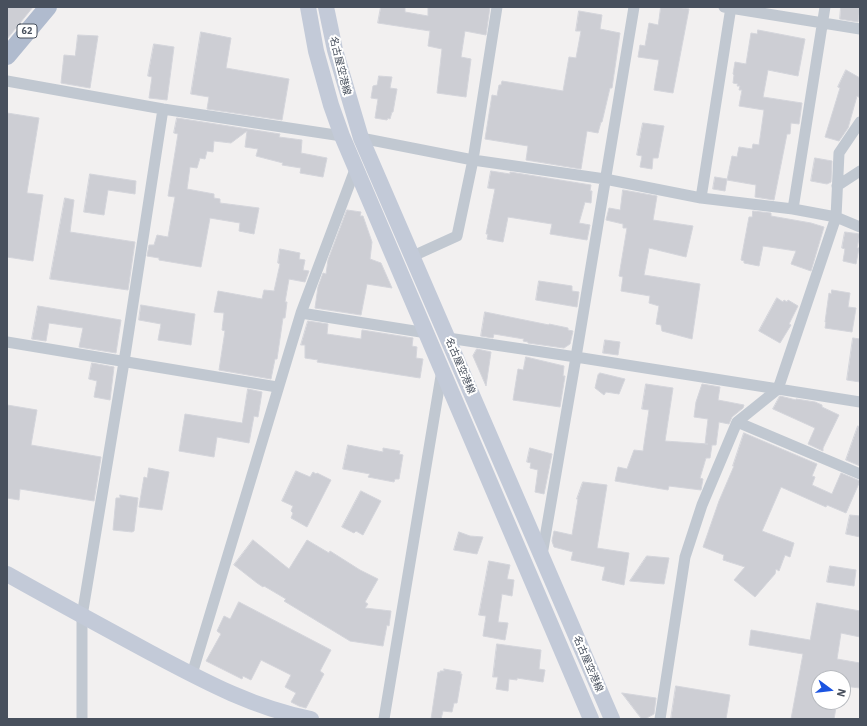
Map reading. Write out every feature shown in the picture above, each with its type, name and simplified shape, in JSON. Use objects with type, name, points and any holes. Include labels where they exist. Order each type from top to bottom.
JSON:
[{"type":"main road","name":"62","points":[[7,56],[48,7]]},
{"type":"main road","name":"名古屋空港線","points":[[308,7],[316,51],[331,105],[342,136],[591,719]]},
{"type":"main road","name":"名古屋空港線","points":[[326,7],[335,50],[361,138],[612,719]]},
{"type":"main road","points":[[7,574],[82,616],[225,691],[262,706],[311,719]]},
{"type":"street","points":[[413,256],[458,236],[473,160],[497,7]]},
{"type":"street","points":[[541,556],[634,7]]},
{"type":"street","points":[[700,198],[728,7],[860,29]]},
{"type":"street","points":[[793,209],[825,7]]},
{"type":"street","points":[[7,81],[163,109],[342,136]]},
{"type":"street","points":[[82,719],[82,616],[124,362],[163,109]]},
{"type":"street","points":[[660,719],[685,557],[702,505],[737,422],[778,389],[836,217],[840,153],[860,122]]},
{"type":"street","points":[[361,138],[473,160],[605,179],[700,198],[793,209],[836,217],[860,227]]},
{"type":"street","points":[[192,674],[300,313],[356,167]]},
{"type":"street","points":[[838,186],[860,171]]},
{"type":"street","points":[[300,313],[427,333]]},
{"type":"street","points":[[448,338],[576,356],[860,402]]},
{"type":"street","points":[[7,342],[278,387]]},
{"type":"street","points":[[384,719],[442,370]]},
{"type":"street","points":[[737,422],[860,474]]},
{"type":"building","points":[[7,7],[33,7],[7,39]]},
{"type":"building","points":[[381,7],[405,7],[405,12],[428,16],[428,7],[490,7],[486,35],[465,31],[461,57],[471,59],[466,97],[437,93],[442,49],[428,46],[430,31],[378,23]]},
{"type":"building","points":[[661,7],[689,9],[673,93],[654,90],[659,60],[638,57],[640,45],[645,46],[649,23],[658,25]]},
{"type":"building","points":[[841,7],[860,7],[858,22],[840,19]]},
{"type":"building","points":[[579,11],[602,15],[600,29],[620,33],[612,88],[610,88],[598,133],[587,131],[581,169],[526,160],[528,146],[485,139],[492,95],[497,96],[499,85],[501,85],[502,81],[563,91],[569,57],[576,58],[581,31],[576,31]]},
{"type":"building","points":[[758,30],[805,39],[798,76],[768,70],[763,97],[802,103],[799,124],[791,123],[790,134],[787,134],[774,200],[755,197],[756,185],[727,180],[732,156],[737,157],[739,147],[752,149],[753,144],[759,145],[764,110],[739,106],[742,90],[739,90],[740,86],[737,86],[738,84],[733,83],[735,62],[746,64],[751,33],[757,34]]},
{"type":"building","points":[[201,32],[231,38],[226,68],[289,79],[282,120],[207,109],[209,97],[191,94]]},
{"type":"building","points":[[78,35],[98,36],[90,88],[61,83],[64,55],[75,56]]},
{"type":"building","points":[[154,44],[174,47],[167,100],[149,98],[152,77],[148,76]]},
{"type":"building","points":[[846,70],[860,78],[860,98],[857,96],[848,128],[839,141],[825,137],[840,88],[838,87]]},
{"type":"building","points":[[379,76],[392,77],[390,88],[397,89],[393,112],[390,119],[388,118],[387,120],[375,118],[378,99],[371,98],[373,86],[377,85]]},
{"type":"building","points":[[7,113],[39,118],[27,192],[43,195],[33,261],[7,257]]},
{"type":"building","points":[[177,118],[280,134],[279,137],[302,140],[301,153],[327,158],[323,177],[300,173],[301,168],[282,165],[283,163],[256,156],[258,149],[245,147],[247,131],[231,143],[214,141],[213,152],[207,151],[205,159],[200,158],[197,168],[190,167],[187,189],[214,194],[214,198],[220,199],[220,203],[259,208],[254,234],[239,231],[240,223],[210,218],[201,267],[159,260],[159,258],[147,256],[149,245],[154,245],[157,235],[168,237],[175,197],[168,196],[178,134],[174,133]]},
{"type":"building","points":[[643,123],[664,126],[658,158],[653,158],[652,169],[640,167],[642,156],[637,155]]},
{"type":"building","points":[[815,158],[832,161],[831,182],[827,184],[811,181]]},
{"type":"building","points":[[491,171],[510,174],[510,172],[591,185],[591,203],[585,202],[579,223],[590,225],[587,240],[550,234],[552,224],[508,217],[503,242],[487,239],[488,234],[486,234],[495,189],[488,188]]},
{"type":"building","points":[[90,174],[136,181],[135,194],[108,190],[104,215],[84,212]]},
{"type":"building","points":[[715,177],[727,179],[725,191],[713,189]]},
{"type":"building","points":[[623,190],[657,196],[653,220],[693,226],[686,257],[649,248],[644,275],[700,284],[692,339],[662,331],[661,325],[656,324],[659,306],[649,303],[650,296],[621,291],[623,277],[619,276],[627,228],[623,228],[623,224],[606,220],[609,208],[620,210]]},
{"type":"building","points":[[65,198],[74,200],[70,232],[135,242],[128,290],[50,279]]},
{"type":"building","points":[[347,210],[361,212],[360,216],[363,216],[372,242],[370,259],[381,263],[392,288],[367,284],[361,315],[315,308],[318,287],[323,273],[326,274],[328,260]]},
{"type":"building","points":[[753,211],[771,213],[771,216],[811,223],[824,227],[811,271],[791,264],[796,251],[763,246],[759,266],[744,263],[744,261],[741,260],[749,217],[752,217]]},
{"type":"building","points":[[845,232],[860,234],[856,264],[843,261],[845,249],[842,248]]},
{"type":"building","points":[[280,249],[300,253],[299,259],[305,260],[303,270],[309,271],[305,282],[289,279],[285,302],[287,302],[285,318],[283,318],[277,359],[275,359],[271,379],[219,370],[225,331],[222,330],[224,313],[214,312],[218,291],[262,299],[264,290],[274,291],[280,264],[278,263]]},
{"type":"building","points":[[539,281],[572,286],[572,291],[579,292],[577,307],[536,300]]},
{"type":"building","points":[[832,290],[850,293],[848,307],[856,308],[852,332],[825,328],[829,293],[831,294]]},
{"type":"building","points":[[777,298],[783,302],[784,300],[787,302],[788,300],[798,306],[789,324],[791,325],[780,343],[759,331]]},
{"type":"building","points":[[141,305],[195,314],[191,345],[158,340],[161,324],[139,320]]},
{"type":"building","points":[[38,306],[121,320],[116,353],[79,347],[83,328],[49,323],[46,341],[32,339]]},
{"type":"building","points":[[485,312],[568,328],[568,330],[573,331],[570,344],[564,348],[528,343],[523,341],[524,339],[494,334],[493,338],[481,336]]},
{"type":"building","points":[[308,321],[328,324],[327,334],[361,339],[362,330],[413,338],[412,346],[417,347],[416,358],[423,359],[420,378],[317,362],[318,360],[305,358],[305,345],[301,345]]},
{"type":"building","points":[[853,338],[860,339],[860,382],[847,380]]},
{"type":"building","points":[[605,340],[620,342],[618,355],[603,353]]},
{"type":"building","points":[[477,349],[491,352],[486,386],[473,356]]},
{"type":"building","points":[[526,357],[564,366],[563,376],[565,376],[560,407],[513,400],[518,369],[523,370]]},
{"type":"building","points":[[92,363],[114,367],[110,400],[94,397],[97,381],[89,379]]},
{"type":"building","points":[[600,373],[625,379],[619,394],[606,392],[604,395],[595,388],[598,375]]},
{"type":"building","points":[[646,384],[673,388],[665,441],[705,444],[708,419],[694,417],[696,402],[702,384],[720,387],[718,400],[744,405],[743,408],[732,417],[729,424],[719,422],[716,445],[712,445],[710,458],[706,458],[700,478],[703,479],[701,490],[669,486],[668,490],[615,481],[618,467],[627,469],[634,450],[643,451],[649,410],[642,409]]},
{"type":"building","points":[[248,389],[262,392],[258,417],[254,416],[249,443],[217,437],[214,457],[179,451],[185,414],[242,423]]},
{"type":"building","points":[[780,396],[796,400],[815,402],[839,415],[823,448],[823,451],[808,444],[815,428],[773,409]]},
{"type":"building","points":[[7,405],[37,410],[31,445],[101,457],[94,501],[20,489],[19,500],[7,498]]},
{"type":"building","points":[[858,426],[860,427],[860,466],[846,460]]},
{"type":"building","points":[[744,433],[817,464],[812,476],[815,477],[812,485],[832,494],[841,473],[860,481],[846,513],[827,505],[826,507],[781,487],[762,531],[794,543],[790,557],[785,555],[779,571],[776,569],[775,574],[755,597],[734,580],[745,567],[723,560],[724,555],[703,547],[719,501],[734,466]]},
{"type":"building","points":[[348,445],[383,452],[383,448],[400,451],[399,454],[403,455],[399,479],[395,479],[394,482],[368,477],[370,474],[343,469]]},
{"type":"building","points":[[530,448],[552,454],[544,494],[535,492],[538,470],[530,468],[531,463],[527,462]]},
{"type":"building","points":[[149,468],[169,472],[162,510],[139,507],[144,477],[147,478]]},
{"type":"building","points":[[296,471],[310,477],[313,472],[316,474],[317,473],[331,480],[307,527],[291,518],[293,506],[282,501]]},
{"type":"building","points":[[583,482],[607,485],[597,548],[629,553],[624,585],[602,580],[605,567],[571,560],[573,552],[554,547],[552,541],[554,531],[572,535],[577,499]]},
{"type":"building","points":[[361,491],[381,501],[363,535],[356,531],[354,533],[342,527]]},
{"type":"building","points":[[120,495],[138,498],[134,531],[132,532],[113,530],[116,498],[120,498]]},
{"type":"building","points":[[850,515],[860,516],[860,537],[846,534]]},
{"type":"building","points":[[459,532],[470,536],[483,537],[477,554],[454,550]]},
{"type":"building","points":[[253,540],[289,569],[307,540],[329,553],[330,551],[360,570],[378,579],[365,602],[368,604],[365,608],[391,611],[389,626],[387,625],[383,646],[350,641],[284,601],[286,599],[264,586],[263,587],[234,565]]},
{"type":"building","points":[[647,556],[669,558],[664,584],[630,581]]},
{"type":"building","points":[[489,561],[510,565],[507,579],[514,580],[512,596],[502,594],[498,622],[508,623],[505,640],[483,636],[486,616],[479,615]]},
{"type":"building","points":[[830,566],[856,570],[854,586],[827,582]]},
{"type":"building","points":[[239,602],[331,650],[320,671],[324,674],[306,708],[291,702],[296,693],[285,687],[291,675],[261,660],[251,680],[243,676],[242,679],[206,661],[221,634],[217,631],[224,616],[230,619]]},
{"type":"building","points":[[817,603],[860,611],[860,637],[841,633],[837,659],[860,663],[860,688],[851,687],[851,670],[811,670],[811,710],[836,710],[834,719],[791,719],[803,654],[749,645],[751,630],[810,640]]},
{"type":"building","points":[[497,644],[541,650],[539,669],[545,670],[543,682],[517,678],[517,680],[509,679],[508,691],[496,689],[498,677],[493,677]]},
{"type":"building","points":[[444,669],[461,672],[460,674],[462,674],[457,703],[454,703],[452,712],[443,711],[441,719],[431,719],[438,672],[440,673],[440,671],[444,671]]},
{"type":"building","points":[[676,686],[730,695],[726,719],[671,719]]},
{"type":"building","points":[[622,693],[656,698],[654,714],[642,719]]}]
